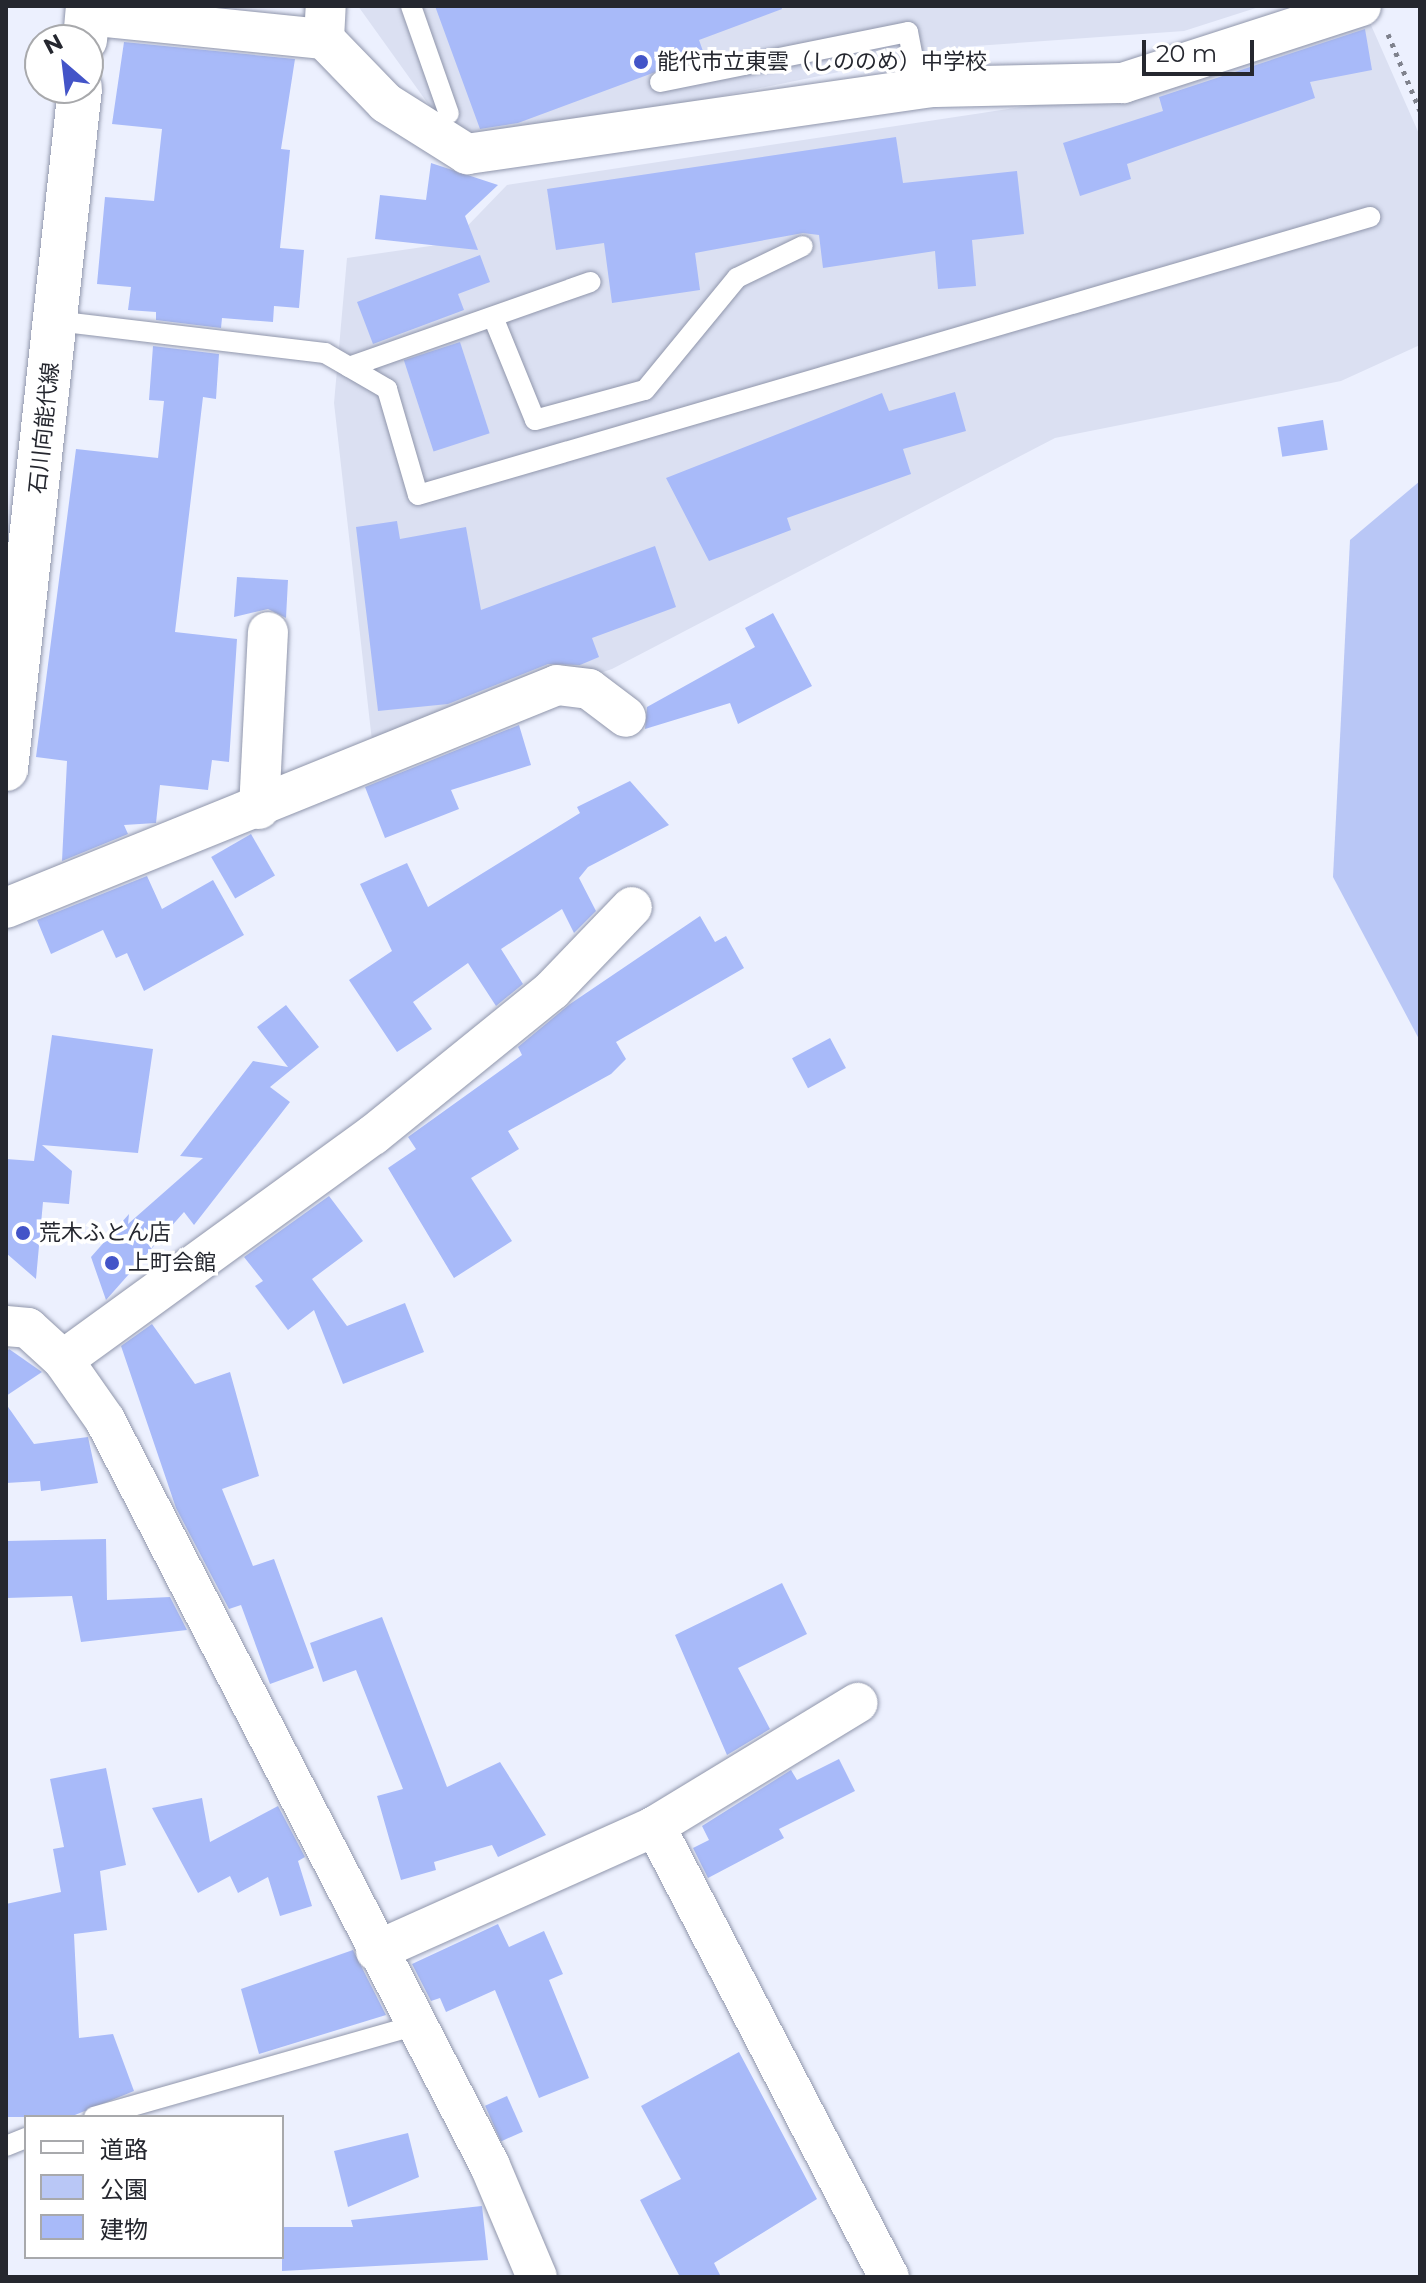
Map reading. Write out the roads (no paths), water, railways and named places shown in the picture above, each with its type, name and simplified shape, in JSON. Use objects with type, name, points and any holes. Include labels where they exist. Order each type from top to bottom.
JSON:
[{"type":"main road","name":"石川向能代線","points":[[6,769],[78,104]]},
{"type":"street","points":[[87,20],[325,22],[386,103],[467,154],[919,89],[1123,83],[1371,12]]},
{"type":"street","points":[[259,809],[268,632]]},
{"type":"street","points":[[6,908],[259,809],[557,685],[589,689],[626,717]]},
{"type":"street","points":[[63,1360],[373,1135],[552,990],[632,907]]},
{"type":"street","points":[[6,1326],[28,1328],[63,1360],[105,1420],[376,1951],[490,2166],[537,2277]]},
{"type":"street","points":[[376,1951],[655,1826],[857,1703]]},
{"type":"street","points":[[655,1826],[889,2277]]},
{"type":"lane","points":[[411,6],[449,114]]},
{"type":"lane","points":[[660,82],[908,32],[919,89]]},
{"type":"lane","points":[[56,321],[325,353],[387,389],[418,495],[1370,217]]},
{"type":"lane","points":[[493,317],[535,420],[645,390],[737,278],[803,246]]},
{"type":"lane","points":[[349,367],[590,282]]},
{"type":"lane","points":[[101,2115],[416,2025]]},
{"type":"place","name":"能代市立東雲（しののめ）中学校","points":[[641,62]]},
{"type":"place","name":"荒木ふとん店","points":[[23,1233]]},
{"type":"place","name":"上町会館","points":[[112,1263]]}]
